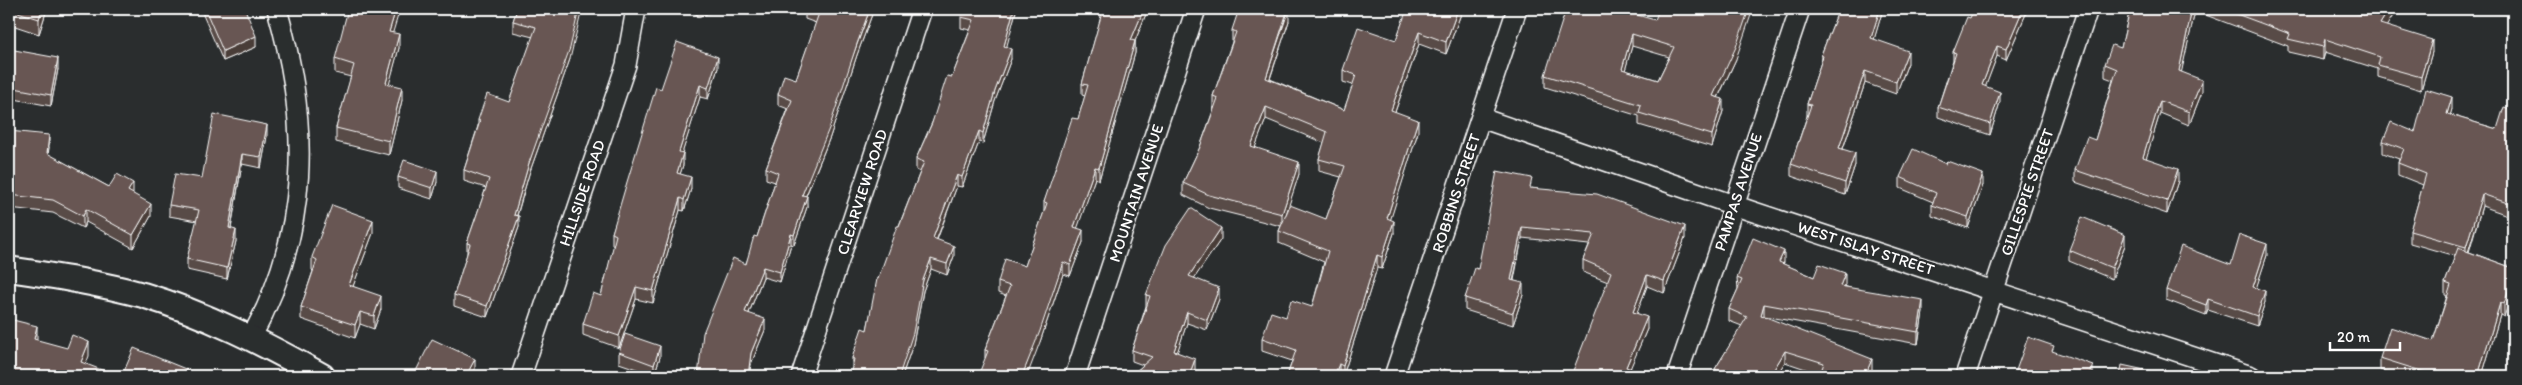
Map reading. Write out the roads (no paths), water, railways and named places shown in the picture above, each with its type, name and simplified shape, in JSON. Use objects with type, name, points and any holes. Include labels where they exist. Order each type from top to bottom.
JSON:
[{"type":"street","points":[[251,338],[272,296],[286,254],[297,196],[300,137],[297,93],[289,50],[277,9]]},
{"type":"street","name":"HILLSIDE ROAD","points":[[521,376],[626,65],[636,9]]},
{"type":"street","name":"CLEARVIEW ROAD","points":[[801,376],[922,9]]},
{"type":"street","name":"MOUNTAIN AVENUE","points":[[1075,376],[1196,9]]},
{"type":"street","name":"ROBBINS STREET","points":[[1394,376],[1517,9]]},
{"type":"street","name":"PAMPAS AVENUE","points":[[1677,376],[1733,204],[1800,9]]},
{"type":"street","name":"GILLESPIE STREET","points":[[1965,376],[2088,9]]},
{"type":"street","name":"WEST ISLAY STREET","points":[[1481,118],[2251,376]]},
{"type":"street","points":[[9,269],[78,280],[143,295],[203,316],[251,338],[322,376]]}]
